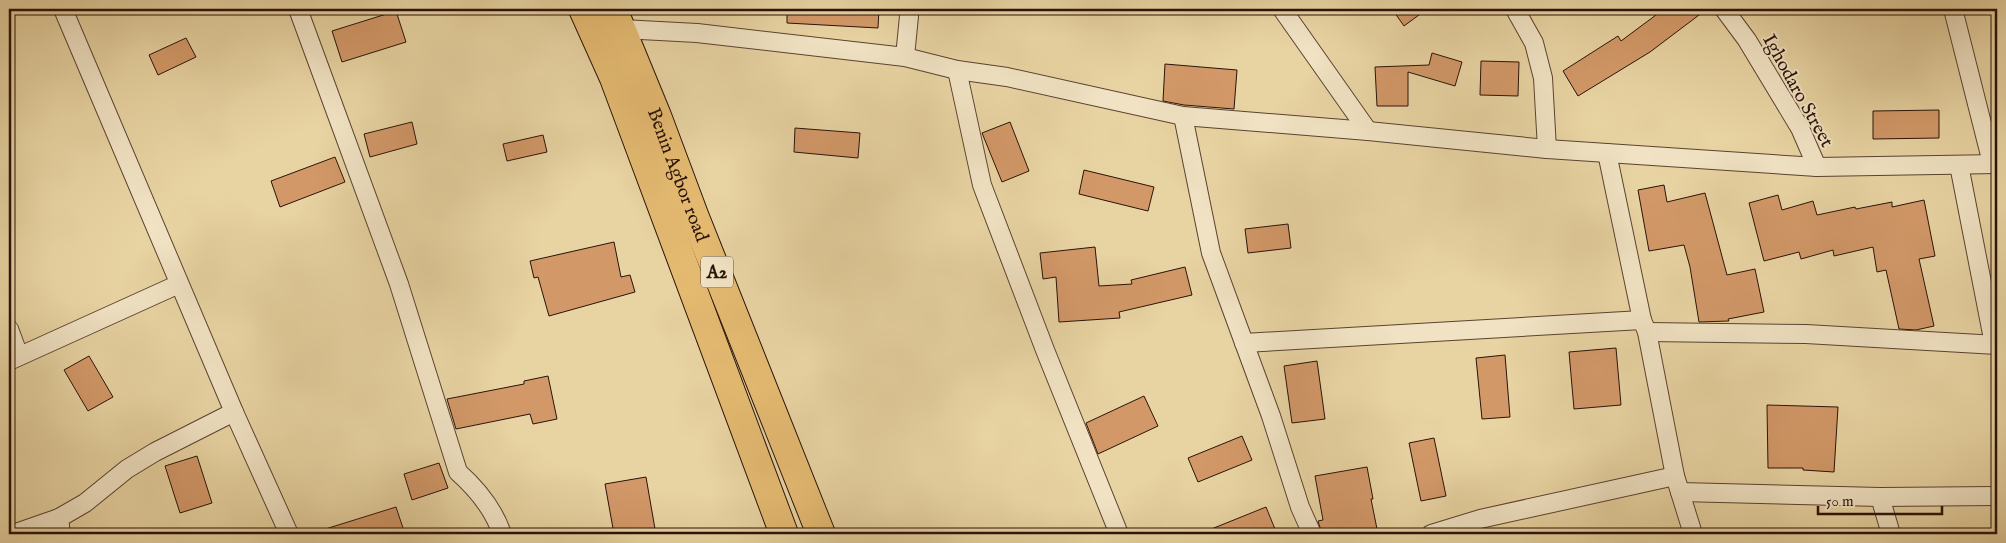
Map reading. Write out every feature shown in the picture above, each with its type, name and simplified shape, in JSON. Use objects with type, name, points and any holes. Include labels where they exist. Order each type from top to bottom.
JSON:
[{"type":"highway","name":"Benin Agbor road","points":[[583,9],[614,78],[784,534]]},
{"type":"highway","name":"Benin Agbor road","points":[[617,19],[819,528]]},
{"type":"highway","points":[[784,534],[819,528]]},
{"type":"street","points":[[63,9],[179,284],[288,534]]},
{"type":"street","points":[[298,9],[399,284],[458,472],[485,501],[502,534]]},
{"type":"street","points":[[904,57],[909,16],[908,9]]},
{"type":"street","points":[[1282,9],[1368,130]]},
{"type":"street","points":[[1515,9],[1534,42],[1543,78],[1547,149]]},
{"type":"street","name":"Ighodaro Street","points":[[1724,9],[1747,40],[1800,128],[1817,167]]},
{"type":"street","points":[[617,19],[697,33],[904,57],[957,70],[1007,78],[1182,116],[1368,130],[1547,149],[1817,167],[1995,164],[1953,9]]},
{"type":"street","points":[[957,70],[982,185],[1045,350],[1119,534]]},
{"type":"street","points":[[1182,116],[1211,253],[1271,416],[1300,507],[1312,534]]},
{"type":"street","points":[[1608,153],[1677,484],[1693,534]]},
{"type":"street","points":[[1244,343],[1645,326],[1995,344],[1959,164]]},
{"type":"street","points":[[9,329],[14,359],[179,284]]},
{"type":"street","points":[[13,534],[60,526],[127,469],[155,452],[234,412]]},
{"type":"street","points":[[1431,534],[1484,527],[1677,484],[1880,497],[1997,496]]},
{"type":"street","points":[[1880,497],[1891,534]]},
{"type":"building","points":[[787,9],[879,9],[878,28],[787,23]]},
{"type":"building","points":[[1392,9],[1427,9],[1404,26]]},
{"type":"building","points":[[1664,9],[1707,9],[1650,52],[1578,96],[1563,71],[1618,36],[1621,41]]},
{"type":"building","points":[[396,11],[406,42],[342,62],[332,31]]},
{"type":"building","points":[[186,38],[196,57],[158,75],[149,55]]},
{"type":"building","points":[[1432,53],[1462,62],[1455,86],[1408,72],[1408,106],[1377,106],[1375,67],[1429,65]]},
{"type":"building","points":[[1481,61],[1519,62],[1518,96],[1480,95]]},
{"type":"building","points":[[1165,64],[1237,70],[1234,109],[1184,105],[1163,101]]},
{"type":"building","points":[[1939,110],[1939,138],[1873,139],[1873,111]]},
{"type":"building","points":[[412,122],[417,144],[370,157],[364,134]]},
{"type":"building","points":[[1010,122],[1029,171],[1002,182],[982,133]]},
{"type":"building","points":[[795,128],[860,133],[858,158],[794,152]]},
{"type":"building","points":[[543,135],[547,152],[507,161],[503,144]]},
{"type":"building","points":[[335,157],[345,182],[280,207],[271,181]]},
{"type":"building","points":[[1084,170],[1154,187],[1148,211],[1079,194]]},
{"type":"building","points":[[1664,185],[1667,202],[1705,193],[1727,275],[1755,269],[1764,312],[1728,319],[1729,321],[1699,322],[1690,267],[1684,245],[1649,251],[1638,190]]},
{"type":"building","points":[[1778,195],[1782,210],[1813,201],[1817,215],[1855,207],[1856,209],[1892,202],[1892,207],[1924,200],[1935,256],[1919,259],[1934,326],[1916,330],[1899,329],[1886,270],[1877,272],[1873,247],[1834,256],[1833,250],[1801,259],[1799,252],[1764,261],[1749,203]]},
{"type":"building","points":[[1288,224],[1291,248],[1248,253],[1245,229]]},
{"type":"building","points":[[614,242],[621,277],[630,275],[635,292],[549,316],[538,277],[534,278],[530,261]]},
{"type":"building","points":[[1095,247],[1099,286],[1132,284],[1131,280],[1185,267],[1192,295],[1119,312],[1120,318],[1059,322],[1056,277],[1043,279],[1040,253]]},
{"type":"building","points":[[1616,348],[1621,405],[1574,409],[1569,352]]},
{"type":"building","points":[[1505,355],[1510,417],[1482,419],[1476,358]]},
{"type":"building","points":[[89,356],[113,397],[88,411],[64,370]]},
{"type":"building","points":[[1317,361],[1325,419],[1292,423],[1284,366]]},
{"type":"building","points":[[548,376],[557,419],[533,424],[530,414],[456,429],[447,399],[524,384],[524,381]]},
{"type":"building","points":[[1144,396],[1158,426],[1098,454],[1086,423]]},
{"type":"building","points":[[1767,405],[1838,407],[1834,472],[1803,470],[1803,468],[1768,468]]},
{"type":"building","points":[[1242,436],[1252,460],[1198,482],[1188,458]]},
{"type":"building","points":[[1434,438],[1446,496],[1421,501],[1409,443]]},
{"type":"building","points":[[197,456],[212,503],[180,513],[165,466]]},
{"type":"building","points":[[439,463],[448,488],[412,500],[404,474]]},
{"type":"building","points":[[1367,467],[1378,534],[1322,534],[1318,521],[1323,520],[1315,476]]},
{"type":"building","points":[[646,477],[655,529],[614,534],[605,484]]},
{"type":"building","points":[[396,507],[405,534],[320,534],[319,531]]},
{"type":"building","points":[[1266,507],[1277,534],[1199,534]]}]
